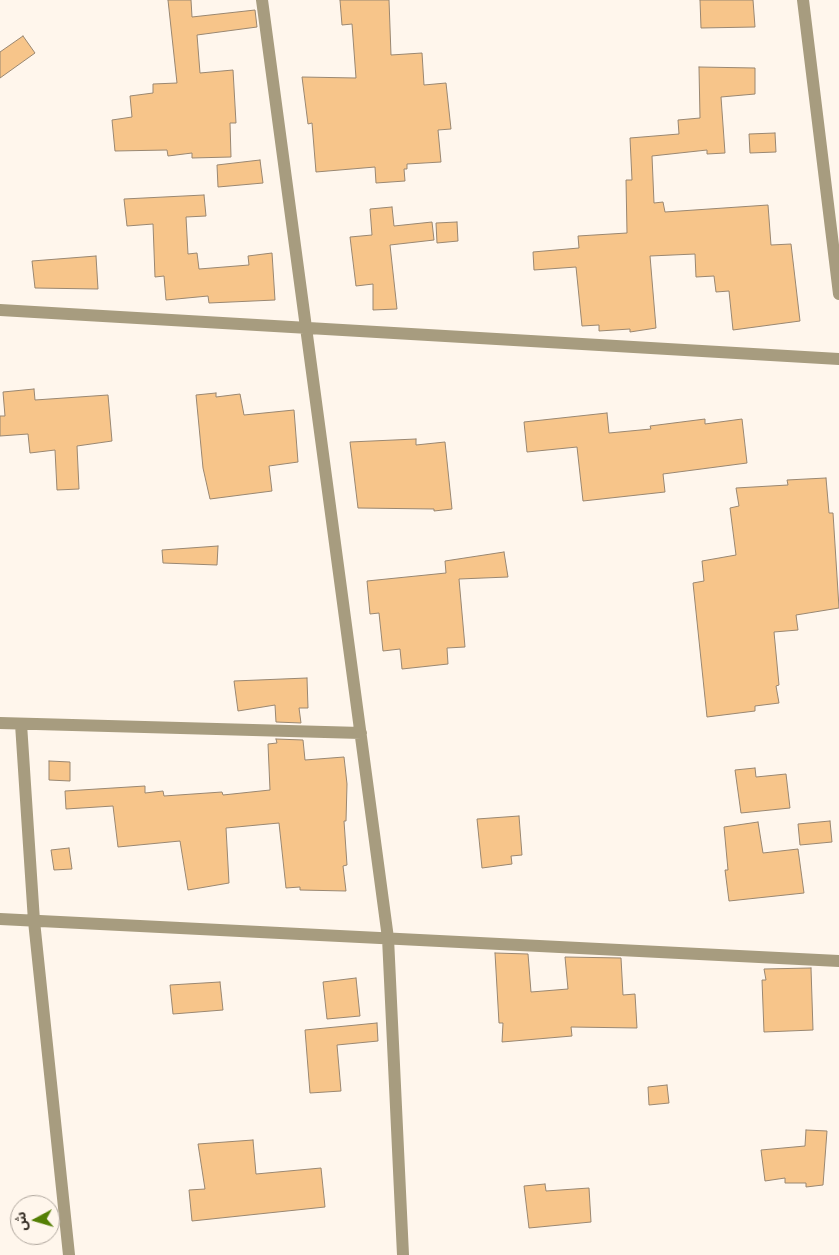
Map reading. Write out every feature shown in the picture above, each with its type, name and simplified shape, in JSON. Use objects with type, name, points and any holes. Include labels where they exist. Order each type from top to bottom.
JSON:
[{"type":"street","points":[[262,0],[388,938],[403,1255]]},
{"type":"street","points":[[803,0],[839,294]]},
{"type":"street","points":[[0,310],[839,359]]},
{"type":"street","points":[[0,723],[361,733]]},
{"type":"street","points":[[21,724],[34,921],[69,1255]]},
{"type":"street","points":[[0,919],[839,961]]},
{"type":"building","points":[[168,0],[191,0],[192,17],[255,10],[257,27],[197,35],[200,73],[233,70],[236,123],[230,123],[231,157],[192,158],[192,153],[168,156],[167,150],[115,151],[112,120],[132,117],[130,96],[153,93],[153,84],[177,83]]},
{"type":"building","points":[[340,0],[389,0],[391,55],[422,53],[424,85],[446,83],[451,129],[438,130],[441,162],[407,164],[407,169],[404,169],[405,181],[376,183],[375,167],[316,172],[312,123],[308,124],[302,77],[356,78],[352,24],[342,25]]},
{"type":"building","points":[[700,0],[753,0],[755,27],[701,28]]},
{"type":"building","points":[[23,36],[35,53],[0,78],[0,52]]},
{"type":"building","points":[[699,67],[755,68],[755,94],[721,97],[725,153],[707,154],[707,150],[652,156],[654,203],[663,202],[665,212],[768,205],[771,245],[791,244],[800,321],[733,330],[729,291],[716,292],[714,276],[696,277],[695,254],[650,256],[656,328],[630,332],[630,329],[599,331],[599,325],[582,326],[576,267],[534,270],[533,252],[579,248],[578,236],[627,233],[626,180],[632,180],[630,138],[679,134],[678,120],[700,118]]},
{"type":"building","points":[[775,133],[776,152],[750,153],[749,134]]},
{"type":"building","points":[[260,160],[263,183],[218,187],[217,165]]},
{"type":"building","points":[[204,195],[206,216],[186,217],[188,254],[197,253],[199,269],[249,265],[248,256],[272,253],[275,300],[209,303],[208,296],[166,300],[164,276],[155,277],[153,224],[127,226],[124,199]]},
{"type":"building","points":[[392,207],[394,226],[432,222],[434,240],[390,245],[397,309],[373,310],[373,284],[356,286],[350,237],[372,235],[370,209]]},
{"type":"building","points":[[457,222],[458,241],[437,243],[436,223]]},
{"type":"building","points":[[96,256],[98,289],[35,288],[32,261]]},
{"type":"building","points":[[34,389],[35,400],[108,395],[112,441],[77,446],[79,489],[57,490],[55,450],[30,453],[28,434],[0,436],[0,416],[5,416],[3,392]]},
{"type":"building","points":[[216,393],[216,397],[240,394],[244,415],[294,410],[298,462],[269,466],[272,491],[210,499],[203,468],[196,395]]},
{"type":"building","points":[[607,413],[609,433],[651,429],[650,426],[705,419],[705,424],[742,419],[747,463],[663,474],[665,492],[583,501],[577,447],[527,452],[524,422]]},
{"type":"building","points":[[416,439],[416,445],[445,442],[452,509],[434,511],[434,509],[358,508],[350,442]]},
{"type":"building","points":[[826,478],[829,513],[833,513],[839,608],[796,615],[798,630],[774,632],[779,685],[776,686],[779,703],[755,706],[755,711],[707,717],[693,583],[704,581],[702,561],[736,555],[730,508],[739,506],[736,488],[788,485],[787,480]]},
{"type":"building","points":[[218,546],[217,565],[163,563],[162,550]]},
{"type":"building","points":[[504,552],[508,577],[459,579],[465,647],[447,648],[448,664],[402,669],[400,649],[383,651],[379,613],[370,614],[367,581],[446,573],[445,561]]},
{"type":"building","points":[[307,678],[308,708],[299,708],[301,723],[276,722],[275,705],[238,711],[234,681]]},
{"type":"building","points":[[276,739],[303,740],[305,760],[344,757],[347,784],[346,821],[344,821],[347,865],[343,866],[346,891],[300,890],[300,887],[286,888],[279,823],[226,828],[229,883],[188,890],[180,841],[118,847],[113,806],[66,809],[65,791],[145,786],[145,793],[163,791],[164,796],[222,792],[223,795],[270,790],[268,744],[277,743]]},
{"type":"building","points":[[49,761],[70,762],[70,781],[49,780]]},
{"type":"building","points":[[755,768],[756,777],[786,774],[790,808],[741,813],[735,770]]},
{"type":"building","points":[[519,816],[522,855],[511,856],[512,864],[482,868],[477,819]]},
{"type":"building","points":[[830,821],[832,842],[800,845],[798,824]]},
{"type":"building","points":[[758,822],[763,853],[798,849],[804,893],[729,901],[725,870],[728,870],[724,827]]},
{"type":"building","points":[[69,848],[72,869],[54,870],[51,850]]},
{"type":"building","points":[[495,953],[528,954],[531,992],[568,989],[565,957],[621,958],[623,995],[635,994],[637,1028],[571,1027],[572,1036],[502,1042],[503,1023],[499,1023]]},
{"type":"building","points":[[811,968],[813,1030],[764,1032],[762,980],[766,980],[764,969]]},
{"type":"building","points":[[356,978],[360,1016],[327,1019],[323,982]]},
{"type":"building","points":[[220,982],[223,1010],[173,1014],[170,985]]},
{"type":"building","points":[[377,1023],[378,1041],[337,1045],[341,1091],[310,1093],[305,1030]]},
{"type":"building","points":[[667,1085],[669,1103],[649,1105],[648,1087]]},
{"type":"building","points":[[806,1130],[827,1131],[823,1185],[806,1187],[806,1183],[785,1183],[785,1178],[765,1181],[761,1150],[805,1146]]},
{"type":"building","points":[[253,1140],[256,1174],[321,1168],[325,1207],[192,1221],[189,1190],[205,1189],[198,1144]]},
{"type":"building","points":[[545,1184],[546,1191],[589,1188],[591,1222],[529,1228],[524,1186]]}]
